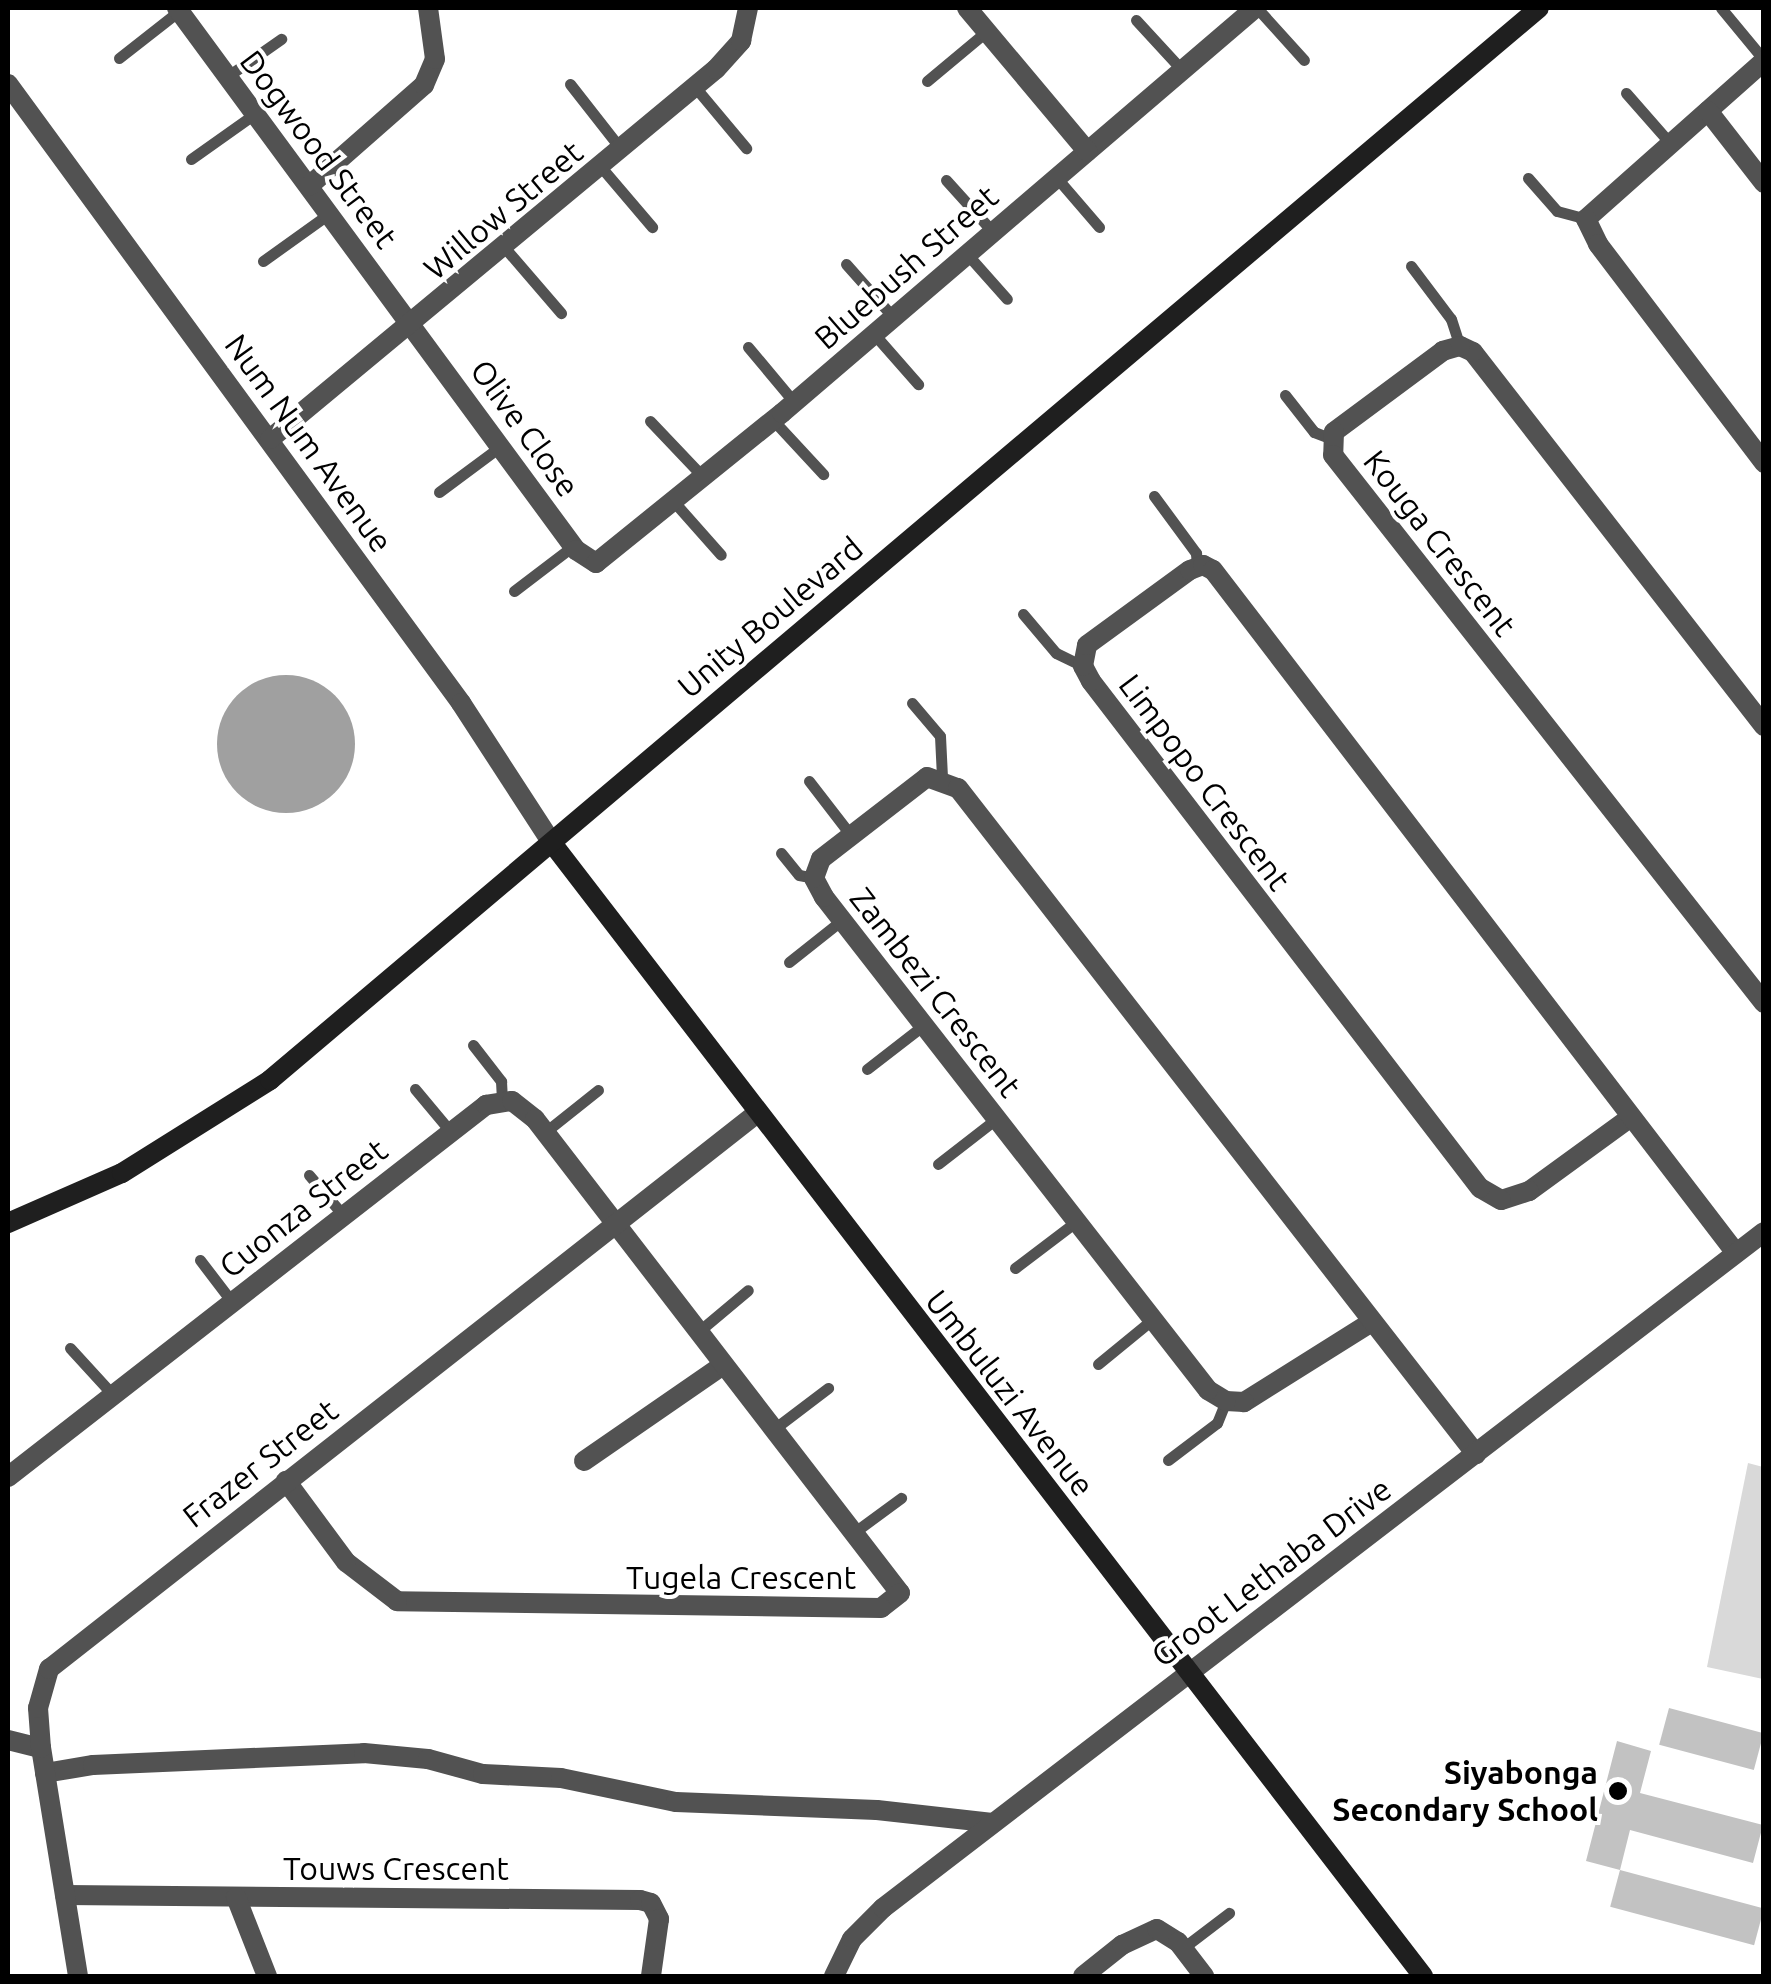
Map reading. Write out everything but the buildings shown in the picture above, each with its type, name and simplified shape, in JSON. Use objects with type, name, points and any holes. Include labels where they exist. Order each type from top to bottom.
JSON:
[{"type":"street","points":[[309,186],[424,85],[435,58],[428,8]]},
{"type":"street","name":"Willow Street","points":[[270,439],[414,325],[695,87],[742,41],[748,8]]},
{"type":"street","points":[[968,8],[1087,151]]},
{"type":"street","name":"Bluebush Street","points":[[591,562],[612,556],[1256,8]]},
{"type":"street","name":"Unity Boulevard","points":[[8,1223],[122,1173],[240,1101],[552,843],[1539,8]]},
{"type":"street","name":"Dogwood Street","points":[[178,9],[414,325]]},
{"type":"street","points":[[1764,61],[1586,218],[1598,244],[1764,463]]},
{"type":"street","name":"Num Num Avenue","points":[[8,84],[523,790],[552,843]]},
{"type":"street","points":[[1708,111],[1764,183]]},
{"type":"street","name":"Olive Close","points":[[414,325],[574,546],[591,562]]},
{"type":"street","points":[[1460,346],[1481,359],[1764,726]]},
{"type":"street","name":"Kouga Crescent","points":[[1460,346],[1430,359],[1330,438],[1333,455],[1764,1004]]},
{"type":"street","points":[[1198,566],[1213,570],[1736,1253]]},
{"type":"street","name":"Limpopo Crescent","points":[[1198,566],[1095,636],[1083,666],[1480,1188],[1501,1200],[1529,1191],[1631,1117]]},
{"type":"street","points":[[942,777],[966,797],[1370,1323],[1476,1454]]},
{"type":"street","name":"Zambezi Crescent","points":[[942,777],[920,782],[850,834],[821,859],[814,878],[842,920],[1208,1390],[1226,1401]]},
{"type":"street","name":"Umbuluzi Avenue","points":[[552,843],[756,1114],[1422,1976]]},
{"type":"street","points":[[502,1101],[525,1109],[616,1228]]},
{"type":"street","name":"Cuonza Street","points":[[8,1477],[451,1132],[502,1101]]},
{"type":"street","name":"Frazer Street","points":[[78,1976],[41,1748],[40,1698],[48,1668],[61,1654],[616,1228],[756,1114]]},
{"type":"street","name":"Tugela Crescent","points":[[286,1480],[369,1585],[397,1601],[422,1605],[893,1604],[899,1588],[616,1228]]},
{"type":"street","name":"Groot Lethaba Drive","points":[[834,1976],[869,1920],[1764,1232]]},
{"type":"street","points":[[1226,1401],[1257,1395],[1370,1323]]},
{"type":"street","points":[[584,1461],[723,1365]]},
{"type":"street","points":[[8,1740],[41,1748]]},
{"type":"street","points":[[45,1773],[94,1764],[364,1753],[428,1759],[483,1774],[572,1780],[698,1804],[878,1810],[992,1823]]},
{"type":"street","name":"Touws Crescent","points":[[64,1895],[640,1900],[659,1918],[650,1976]]},
{"type":"street","points":[[236,1896],[267,1976]]},
{"type":"street","points":[[1083,1976],[1122,1945],[1157,1929],[1183,1948],[1204,1976]]},
{"type":"lane","points":[[1256,8],[1304,60]]},
{"type":"lane","points":[[1721,8],[1764,61]]},
{"type":"lane","points":[[119,58],[178,9]]},
{"type":"lane","points":[[1136,20],[1182,70]]},
{"type":"lane","points":[[927,81],[987,31]]},
{"type":"lane","points":[[228,76],[281,40]]},
{"type":"lane","points":[[570,84],[622,149]]},
{"type":"lane","points":[[695,87],[746,148]]},
{"type":"lane","points":[[1626,93],[1670,143]]},
{"type":"lane","points":[[190,160],[256,114]]},
{"type":"lane","points":[[600,167],[652,227]]},
{"type":"lane","points":[[1056,177],[1099,226]]},
{"type":"lane","points":[[1528,178],[1557,212],[1586,218]]},
{"type":"lane","points":[[946,180],[992,232]]},
{"type":"lane","points":[[264,261],[330,213]]},
{"type":"lane","points":[[504,248],[562,313]]},
{"type":"lane","points":[[967,254],[1007,300]]},
{"type":"lane","points":[[846,264],[893,317]]},
{"type":"lane","points":[[1410,266],[1451,319],[1460,346]]},
{"type":"lane","points":[[874,334],[918,384]]},
{"type":"lane","points":[[748,347],[794,402]]},
{"type":"lane","points":[[1285,395],[1314,432],[1330,438]]},
{"type":"lane","points":[[774,420],[823,474]]},
{"type":"lane","points":[[650,421],[704,478]]},
{"type":"lane","points":[[439,492],[501,446]]},
{"type":"lane","points":[[1154,496],[1196,553],[1198,566]]},
{"type":"lane","points":[[674,503],[721,555]]},
{"type":"lane","points":[[514,592],[574,546]]},
{"type":"lane","points":[[1023,614],[1056,653],[1083,666]]},
{"type":"lane","points":[[912,702],[940,736],[942,777]]},
{"type":"lane","points":[[809,781],[850,834]]},
{"type":"lane","points":[[781,854],[799,875],[814,878]]},
{"type":"lane","points":[[789,962],[842,920]]},
{"type":"lane","points":[[866,1069],[924,1024]]},
{"type":"lane","points":[[473,1045],[501,1082],[502,1101]]},
{"type":"lane","points":[[416,1090],[451,1132]]},
{"type":"lane","points":[[544,1133],[598,1090]]},
{"type":"lane","points":[[938,1164],[996,1118]]},
{"type":"lane","points":[[309,1175],[344,1215]]},
{"type":"lane","points":[[1015,1268],[1076,1221]]},
{"type":"lane","points":[[200,1260],[232,1302]]},
{"type":"lane","points":[[698,1332],[748,1290]]},
{"type":"lane","points":[[1098,1364],[1153,1319]]},
{"type":"lane","points":[[70,1348],[112,1395]]},
{"type":"lane","points":[[774,1429],[828,1388]]},
{"type":"lane","points":[[1168,1460],[1217,1424],[1226,1401]]},
{"type":"lane","points":[[856,1530],[901,1498]]},
{"type":"lane","points":[[1183,1948],[1229,1914]]},
{"type":"shaded area","points":[[286,675],[312,680],[335,695],[350,718],[355,744],[350,770],[335,793],[312,808],[286,813],[260,808],[237,793],[222,770],[217,744],[222,718],[237,695],[260,680]]},
{"type":"shaded area","points":[[1748,1463],[1763,1467],[1763,1679],[1707,1667]]},
{"type":"place","name":"Siyabonga Secondary School","points":[[1618,1791]]}]
